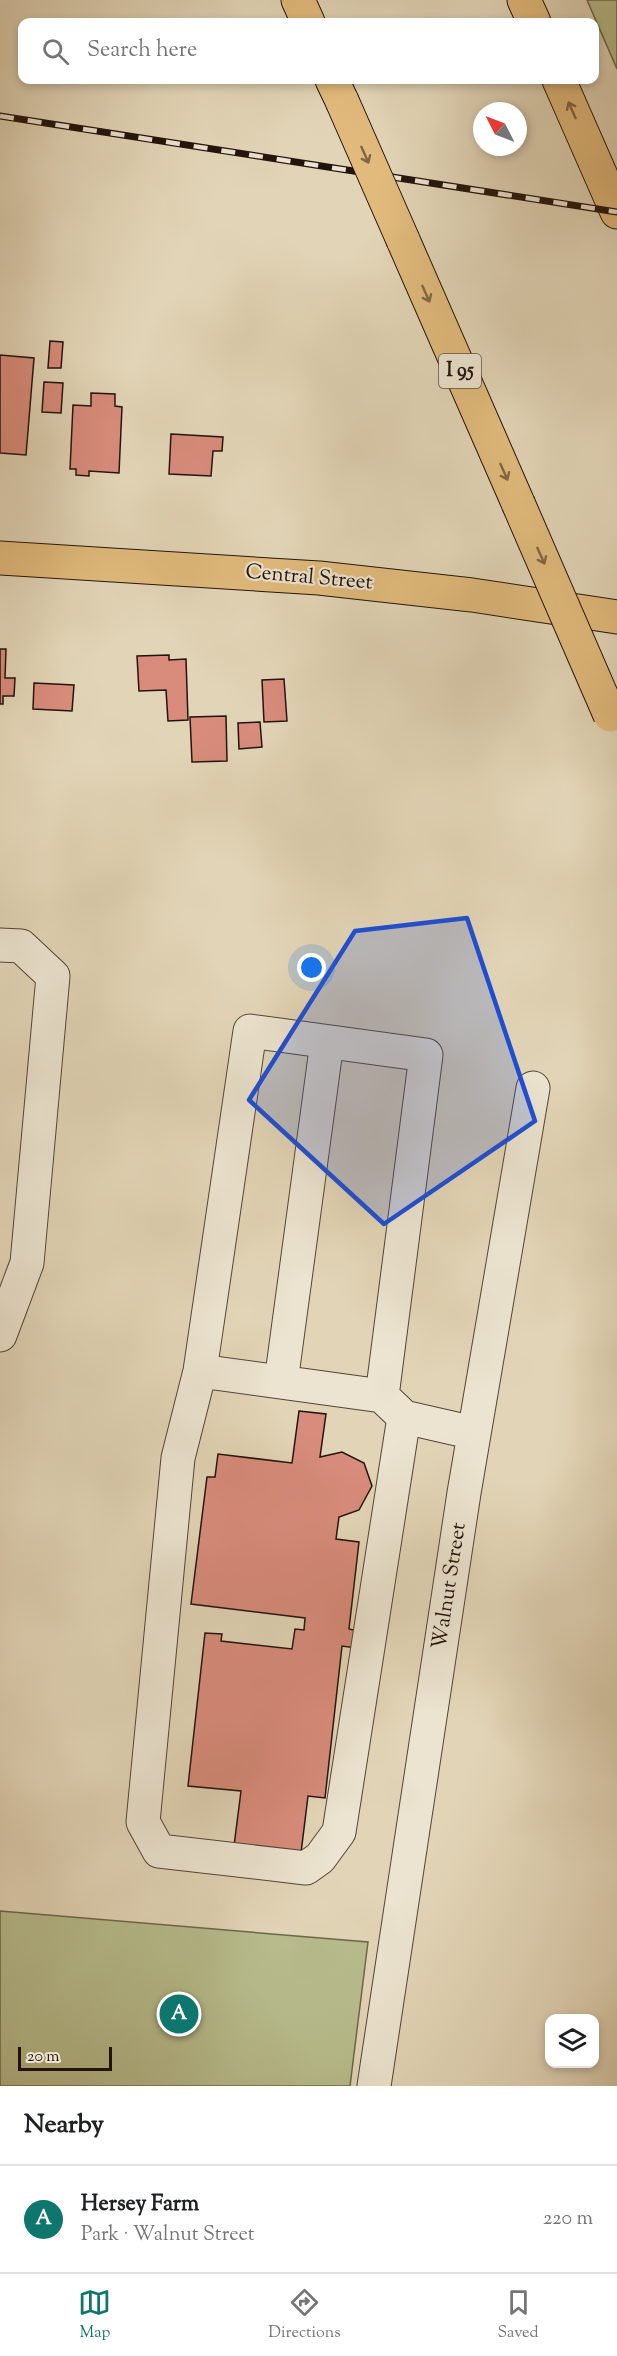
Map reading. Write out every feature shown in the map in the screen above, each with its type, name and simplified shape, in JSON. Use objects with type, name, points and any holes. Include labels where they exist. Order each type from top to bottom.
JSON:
[{"type":"main road","points":[[298,0],[306,18]]},
{"type":"main road","points":[[524,0],[532,18]]},
{"type":"main road","points":[[561,84],[617,212]]},
{"type":"main road","name":"I 95","points":[[337,90],[614,723]]},
{"type":"main road","name":"Central Street","points":[[0,558],[319,578],[472,595],[617,617]]},
{"type":"street","points":[[0,945],[21,946],[53,976],[27,1263],[0,1335]]},
{"type":"street","points":[[250,1031],[426,1055],[393,1406],[339,1832],[320,1858],[306,1868],[159,1851],[143,1822],[178,1458],[201,1371],[250,1031]]},
{"type":"street","points":[[281,1382],[327,1042]]},
{"type":"street","name":"Walnut Street","points":[[374,2086],[474,1432],[533,1088]]},
{"type":"street","points":[[201,1371],[281,1382],[393,1406],[474,1432]]},
{"type":"highlighted area","points":[[467,918],[535,1121],[384,1224],[249,1100],[355,931]]},
{"type":"green space","points":[[587,0],[617,0],[617,69],[599,28],[599,18],[595,18]]},
{"type":"green space","points":[[0,1911],[368,1942],[350,2086],[0,2086]]},
{"type":"building","points":[[50,341],[63,342],[61,368],[48,368]]},
{"type":"building","points":[[0,355],[34,358],[26,455],[0,453]]},
{"type":"building","points":[[44,382],[63,383],[61,413],[42,412]]},
{"type":"building","points":[[91,393],[115,394],[115,406],[122,407],[119,473],[89,471],[89,476],[76,475],[76,469],[70,469],[73,405],[91,406]]},
{"type":"building","points":[[171,434],[223,437],[222,451],[213,451],[211,476],[169,474]]},
{"type":"building","points":[[0,649],[6,649],[5,678],[15,678],[14,696],[3,696],[3,704],[0,704]]},
{"type":"building","points":[[169,655],[169,660],[186,659],[188,720],[168,721],[166,690],[139,691],[137,656]]},
{"type":"building","points":[[284,679],[287,721],[264,722],[262,680]]},
{"type":"building","points":[[34,683],[74,685],[72,711],[33,709]]},
{"type":"building","points":[[226,716],[227,761],[192,762],[190,717]]},
{"type":"building","points":[[260,722],[262,747],[239,749],[238,723]]},
{"type":"building","points":[[299,1411],[326,1414],[320,1457],[342,1452],[364,1463],[372,1486],[359,1510],[339,1517],[336,1539],[359,1542],[349,1629],[358,1631],[356,1648],[342,1646],[325,1798],[308,1796],[301,1853],[234,1846],[241,1791],[188,1786],[205,1633],[222,1634],[221,1641],[292,1649],[295,1629],[304,1630],[305,1618],[191,1604],[207,1477],[215,1477],[218,1454],[292,1463]]},
{"type":"railway","points":[[0,116],[617,212]]},
{"type":"place","name":"Hersey Farm","points":[[179,2014]]}]
